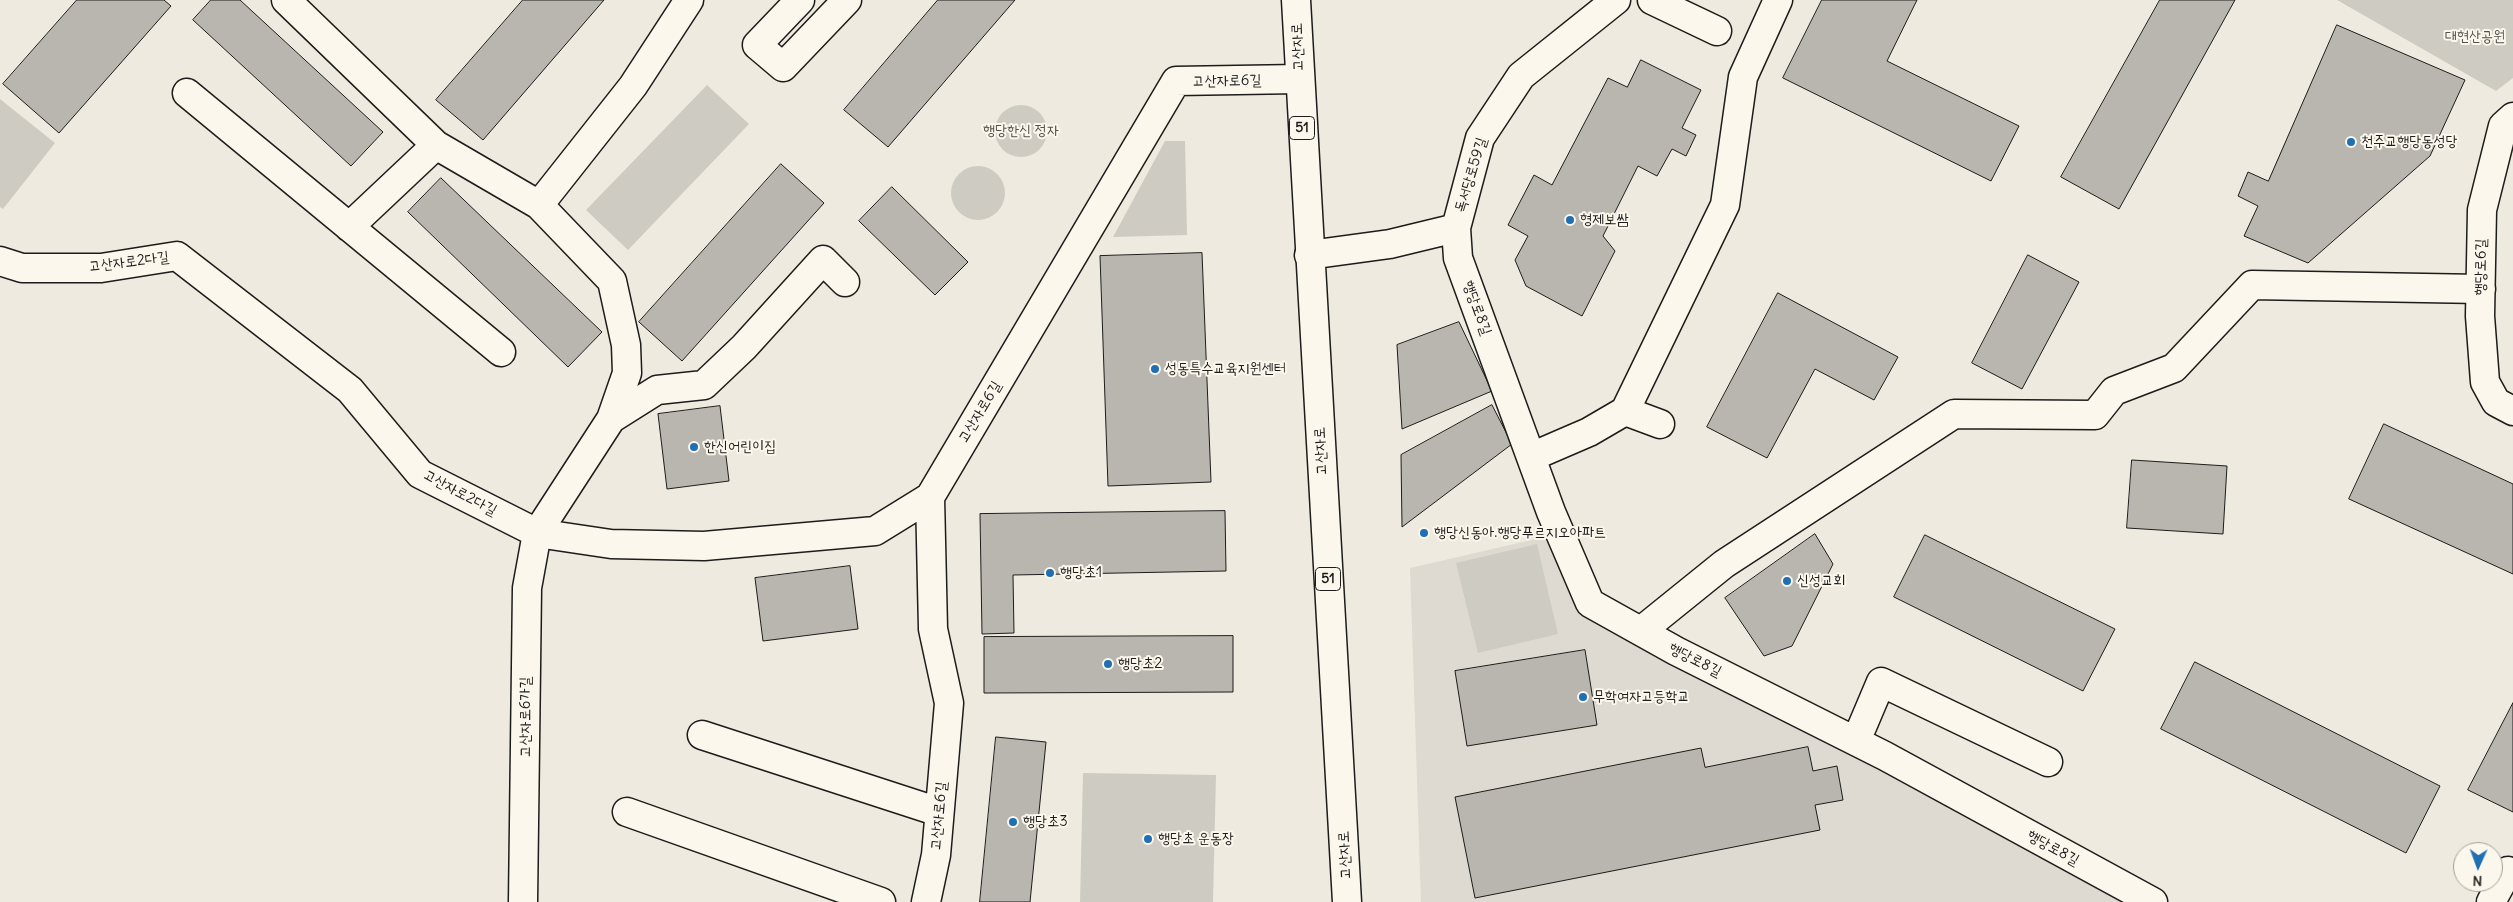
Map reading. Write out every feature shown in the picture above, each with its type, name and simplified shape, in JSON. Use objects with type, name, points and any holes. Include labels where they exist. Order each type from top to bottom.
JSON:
[{"type":"street","points":[[286,0],[436,145],[539,205],[612,281],[626,345],[627,373],[611,419],[537,533]]},
{"type":"street","points":[[539,205],[633,86],[689,0]]},
{"type":"street","points":[[800,0],[757,45],[783,67],[846,0]]},
{"type":"street","name":"고산자로","points":[[1296,0],[1299,80],[1347,902]]},
{"type":"street","name":"독서당로59길","points":[[1309,255],[1390,244],[1456,228],[1480,138],[1521,76],[1616,0]]},
{"type":"street","points":[[1652,0],[1717,30]]},
{"type":"street","points":[[1531,457],[1589,432],[1624,411],[1725,205],[1743,77],[1778,0]]},
{"type":"street","name":"고산자로6길","points":[[926,902],[936,855],[948,703],[933,629],[930,497],[1176,81],[1299,80]]},
{"type":"street","points":[[187,93],[501,352]]},
{"type":"street","name":"행당로6길","points":[[2513,117],[2503,126],[2482,210],[2480,289],[2484,382],[2496,402],[2513,411]]},
{"type":"street","points":[[350,227],[436,145]]},
{"type":"street","name":"행당로8길","points":[[1456,228],[1458,258],[1551,512],[1590,603],[1856,741],[2153,902]]},
{"type":"street","name":"고산자로2다길","points":[[0,261],[22,268],[101,268],[177,256],[350,390],[420,474],[537,533],[611,544],[704,546],[875,531],[930,497]]},
{"type":"street","points":[[611,419],[657,390],[704,385],[744,347],[823,260],[845,282]]},
{"type":"street","points":[[1641,631],[1724,564],[1954,414],[2095,415],[2114,391],[2174,368],[2252,285],[2480,289]]},
{"type":"street","points":[[1624,411],[1660,424]]},
{"type":"street","name":"고산자로6가길","points":[[523,902],[527,588],[537,533]]},
{"type":"street","points":[[1856,741],[1882,682],[2048,762]]},
{"type":"street","points":[[702,734],[939,812]]},
{"type":"street","points":[[627,812],[882,902]]},
{"type":"street","points":[[2491,902],[2508,871]]},
{"type":"shaded area","name":"무학여자고등학교","points":[[1553,535],[1583,609],[2134,902],[1421,902],[1410,568]]},
{"type":"green space","name":"대현산공원","points":[[2337,0],[2513,0],[2513,78],[2496,91]]},
{"type":"green space","points":[[707,85],[749,124],[628,250],[586,210]]},
{"type":"green space","points":[[0,99],[55,143],[3,209],[0,207]]},
{"type":"green space","name":"행당한신 정자","points":[[1016,105],[1026,105],[1035,109],[1043,117],[1047,131],[1043,145],[1035,153],[1026,157],[1016,157],[1007,153],[999,145],[995,136],[995,126],[999,117],[1007,109]]},
{"type":"green space","points":[[1165,141],[1185,141],[1187,235],[1113,237]]},
{"type":"green space","points":[[973,166],[983,166],[993,170],[1001,178],[1005,193],[1001,208],[993,216],[983,220],[973,220],[963,216],[955,208],[951,198],[951,188],[955,178],[963,170]]},
{"type":"green space","points":[[1537,544],[1558,634],[1478,653],[1456,563]]},
{"type":"green space","name":"행당초 운동장","points":[[1083,773],[1216,775],[1213,902],[1080,902]]},
{"type":"building","points":[[77,0],[164,0],[171,6],[59,133],[3,84]]},
{"type":"building","points":[[211,0],[240,0],[383,132],[351,166],[193,20]]},
{"type":"building","points":[[523,0],[604,0],[483,140],[436,100]]},
{"type":"building","points":[[938,0],[1015,0],[888,147],[844,110]]},
{"type":"building","points":[[1822,0],[1917,0],[1887,61],[2019,126],[1991,181],[1783,78]]},
{"type":"building","points":[[2160,0],[2235,0],[2119,209],[2061,177]]},
{"type":"building","points":[[2337,25],[2465,80],[2430,156],[2308,263],[2244,236],[2258,206],[2238,196],[2248,172],[2268,181]]},
{"type":"building","points":[[1641,60],[1701,90],[1682,128],[1696,135],[1686,156],[1672,149],[1657,176],[1638,166],[1603,236],[1615,251],[1582,316],[1526,286],[1515,260],[1528,236],[1508,225],[1534,175],[1552,185],[1608,78],[1627,87]]},
{"type":"building","points":[[781,164],[824,203],[682,361],[639,322]]},
{"type":"building","points":[[441,178],[602,332],[568,367],[408,212]]},
{"type":"building","points":[[892,187],[968,262],[935,295],[859,221]]},
{"type":"building","name":"성동특수교육지원센터","points":[[1202,253],[1211,482],[1108,486],[1100,256]]},
{"type":"building","points":[[2028,255],[2079,282],[2022,389],[1972,363]]},
{"type":"building","points":[[1778,293],[1898,357],[1874,400],[1815,369],[1767,458],[1707,427]]},
{"type":"building","points":[[1459,322],[1492,391],[1402,429],[1397,345]]},
{"type":"building","points":[[1492,405],[1512,444],[1402,527],[1401,455]]},
{"type":"building","name":"한신어린이집","points":[[720,406],[729,481],[667,489],[658,414]]},
{"type":"building","points":[[2384,424],[2513,484],[2513,574],[2349,499]]},
{"type":"building","points":[[2132,460],[2227,466],[2223,534],[2127,528]]},
{"type":"building","name":"행당초1","points":[[1225,511],[1226,571],[1013,575],[1014,633],[982,634],[980,514]]},
{"type":"building","name":"신성교회","points":[[1815,534],[1833,564],[1792,646],[1764,656],[1725,598]]},
{"type":"building","points":[[1925,535],[2115,629],[2083,691],[1894,597]]},
{"type":"building","points":[[850,566],[858,629],[763,641],[755,578]]},
{"type":"building","name":"행당초2","points":[[1233,636],[1233,692],[984,693],[984,637]]},
{"type":"building","points":[[1585,650],[1597,725],[1467,746],[1455,671]]},
{"type":"building","points":[[2195,662],[2440,786],[2406,853],[2161,729]]},
{"type":"building","points":[[2513,703],[2513,812],[2468,790]]},
{"type":"building","name":"행당초3","points":[[996,737],[1046,742],[1030,902],[980,902]]},
{"type":"building","points":[[1808,747],[1813,771],[1837,766],[1843,800],[1815,805],[1820,830],[1475,898],[1455,797],[1701,748],[1705,767]]},
{"type":"place","name":"천주교행당동성당","points":[[2351,142]]},
{"type":"place","name":"형제보쌈","points":[[1570,220]]},
{"type":"place","name":"성동특수교육지원센터","points":[[1155,369]]},
{"type":"place","name":"한신어린이집","points":[[694,447]]},
{"type":"place","name":"행당신동아.행당푸르지오아파트","points":[[1424,533]]},
{"type":"place","name":"행당초1","points":[[1050,573]]},
{"type":"place","name":"신성교회","points":[[1787,581]]},
{"type":"place","name":"행당초2","points":[[1108,664]]},
{"type":"place","name":"무학여자고등학교","points":[[1583,697]]},
{"type":"place","name":"행당초3","points":[[1013,822]]},
{"type":"place","name":"행당초 운동장","points":[[1148,839]]}]
